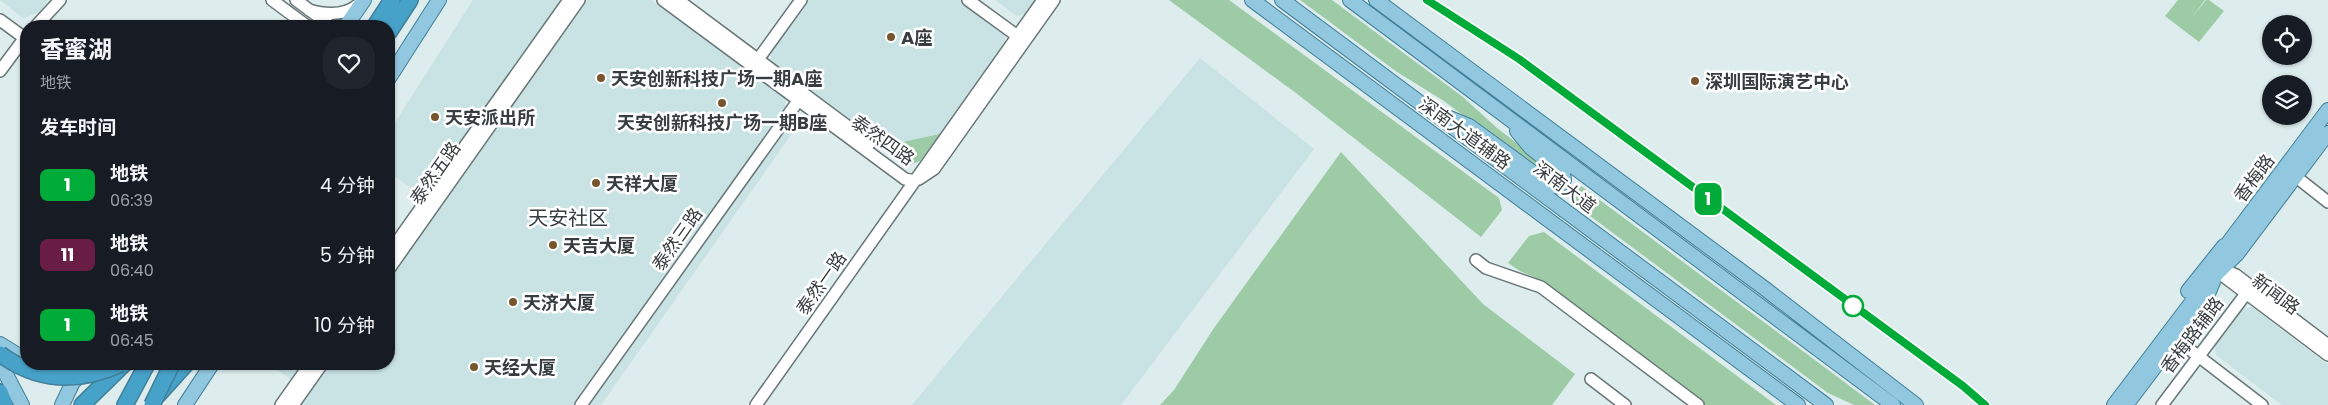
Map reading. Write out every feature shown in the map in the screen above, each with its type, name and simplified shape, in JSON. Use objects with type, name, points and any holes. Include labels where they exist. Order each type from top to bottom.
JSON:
[{"type":"highway","points":[[379,20],[392,0]]},
{"type":"highway","points":[[395,23],[410,0]]},
{"type":"highway","points":[[0,354],[20,366]]},
{"type":"highway","points":[[29,370],[57,378],[83,376],[103,370]]},
{"type":"highway","points":[[82,405],[117,370]]},
{"type":"highway","points":[[125,405],[144,370]]},
{"type":"highway","points":[[150,405],[169,370]]},
{"type":"highway","points":[[150,405],[181,370]]},
{"type":"highway","points":[[0,392],[5,405]]},
{"type":"main road","points":[[350,20],[363,0]]},
{"type":"main road","points":[[389,20],[402,0]]},
{"type":"main road","points":[[395,61],[439,0]]},
{"type":"main road","name":"深南大道辅路","points":[[1252,0],[1798,405]]},
{"type":"main road","points":[[1271,0],[1296,10]]},
{"type":"main road","name":"深南大道","points":[[1282,0],[1826,405]]},
{"type":"main road","name":"深南大道","points":[[1350,0],[1893,405]]},
{"type":"main road","points":[[1376,0],[1532,114],[1916,405]]},
{"type":"main road","points":[[1478,96],[1532,114]]},
{"type":"main road","name":"香梅路","points":[[2126,405],[2206,299],[2229,242],[2328,110]]},
{"type":"main road","points":[[1434,113],[1469,126],[1550,185],[1556,187],[1561,185],[1564,178],[1561,171],[1531,148],[1499,111]]},
{"type":"main road","points":[[1434,113],[1483,170]]},
{"type":"main road","name":"香梅路","points":[[2114,405],[2201,290],[2232,260],[2328,132]]},
{"type":"main road","points":[[1560,227],[1608,243]]},
{"type":"main road","points":[[2104,405],[2215,255],[2229,242]]},
{"type":"main road","points":[[1764,288],[1801,336]]},
{"type":"main road","points":[[0,344],[20,356]]},
{"type":"main road","points":[[3,370],[15,405]]},
{"type":"main road","points":[[3,370],[22,405]]},
{"type":"main road","points":[[62,405],[73,382],[88,370]]},
{"type":"main road","points":[[171,382],[185,370]]},
{"type":"main road","points":[[185,405],[208,370]]},
{"type":"street","points":[[42,20],[60,0]]},
{"type":"street","points":[[272,0],[299,20]]},
{"type":"street","points":[[296,0],[323,20]]},
{"type":"street","points":[[309,10],[319,13],[338,13],[348,11],[363,0]]},
{"type":"street","name":"泰然五路","points":[[395,245],[569,0]]},
{"type":"street","name":"泰然五路","points":[[395,261],[579,0]]},
{"type":"street","name":"泰然四路","points":[[663,0],[910,173],[915,181]]},
{"type":"street","name":"泰然四路","points":[[678,0],[752,61]]},
{"type":"street","points":[[752,61],[793,0]]},
{"type":"street","points":[[752,61],[801,0]]},
{"type":"street","points":[[968,0],[1023,35]]},
{"type":"street","points":[[980,0],[1023,35]]},
{"type":"street","name":"泰然一路","points":[[756,405],[915,181],[934,169],[1023,35],[1042,0]]},
{"type":"street","name":"泰然一路","points":[[1023,35],[1054,0]]},
{"type":"street","points":[[286,11],[294,20]]},
{"type":"street","points":[[0,20],[20,34]]},
{"type":"street","points":[[0,71],[20,46]]},
{"type":"street","name":"泰然三路","points":[[581,405],[803,99]]},
{"type":"street","name":"泰然三路","points":[[590,405],[803,99]]},
{"type":"street","points":[[2295,176],[2328,202]]},
{"type":"street","points":[[1476,260],[1486,268],[1541,287],[1698,405]]},
{"type":"street","name":"新闻路","points":[[2232,260],[2230,268],[2248,290],[2328,355]]},
{"type":"street","name":"新闻路","points":[[2218,272],[2227,271],[2236,275]]},
{"type":"street","name":"新闻路","points":[[2218,272],[2248,290],[2328,345]]},
{"type":"street","name":"香梅路辅路","points":[[2162,405],[2248,290]]},
{"type":"street","points":[[2176,339],[2262,405]]},
{"type":"street","points":[[281,405],[306,370]]},
{"type":"street","points":[[292,405],[318,370]]},
{"type":"street","points":[[1591,379],[1625,405]]},
{"type":"shaded area","points":[[0,0],[48,0],[40,12],[23,18]]},
{"type":"shaded area","points":[[473,0],[651,0],[785,98],[786,112],[800,122],[601,405],[275,405],[292,380],[277,370],[395,370],[395,232],[421,195],[395,176],[395,123]]},
{"type":"shaded area","points":[[809,0],[960,0],[1004,32],[1005,42],[920,161],[909,165],[771,61],[771,52]]},
{"type":"shaded area","points":[[995,0],[1037,0],[1027,14],[1017,16]]},
{"type":"shaded area","points":[[1200,58],[1314,149],[1121,405],[912,405]]},
{"type":"shaded area","points":[[2252,307],[2328,365],[2328,405],[2282,405],[2216,355],[2214,343],[2240,309]]},
{"type":"green space","points":[[1169,0],[1229,0],[1499,198],[1502,210],[1481,237],[1296,93]]},
{"type":"green space","points":[[1300,0],[1332,0],[1463,97],[1497,128],[1555,172],[1556,177],[1548,179],[1444,101],[1397,72]]},
{"type":"green space","points":[[2178,0],[2205,0],[2190,20],[2206,0],[2209,0],[2224,11],[2199,42],[2165,16]]},
{"type":"green space","points":[[940,134],[920,161],[909,165],[884,146]]},
{"type":"green space","points":[[1341,152],[1483,304],[1575,374],[1552,405],[1160,405],[1174,390],[1214,328]]},
{"type":"green space","points":[[1581,186],[1875,405],[1854,405],[1828,393],[1570,201]]},
{"type":"green space","points":[[1544,232],[1776,405],[1706,405],[1540,280],[1508,263],[1529,236]]},
{"type":"metro line","name":"1","points":[[1427,0],[1469,25],[1519,59],[1963,386],[1985,405]]},
{"type":"place","name":"A座","points":[[891,37]]},
{"type":"place","name":"天安创新科技广场一期A座","points":[[601,78]]},
{"type":"place","name":"深圳国际演艺中心","points":[[1695,81]]},
{"type":"place","name":"天安创新科技广场一期B座","points":[[722,103]]},
{"type":"place","name":"天安派出所","points":[[435,117]]},
{"type":"place","name":"天祥大厦","points":[[596,183]]},
{"type":"place","name":"天吉大厦","points":[[553,245]]},
{"type":"place","name":"天济大厦","points":[[513,302]]},
{"type":"place","name":"天经大厦","points":[[474,367]]},
{"type":"district","name":"天安社区","points":[[568,218]]}]
